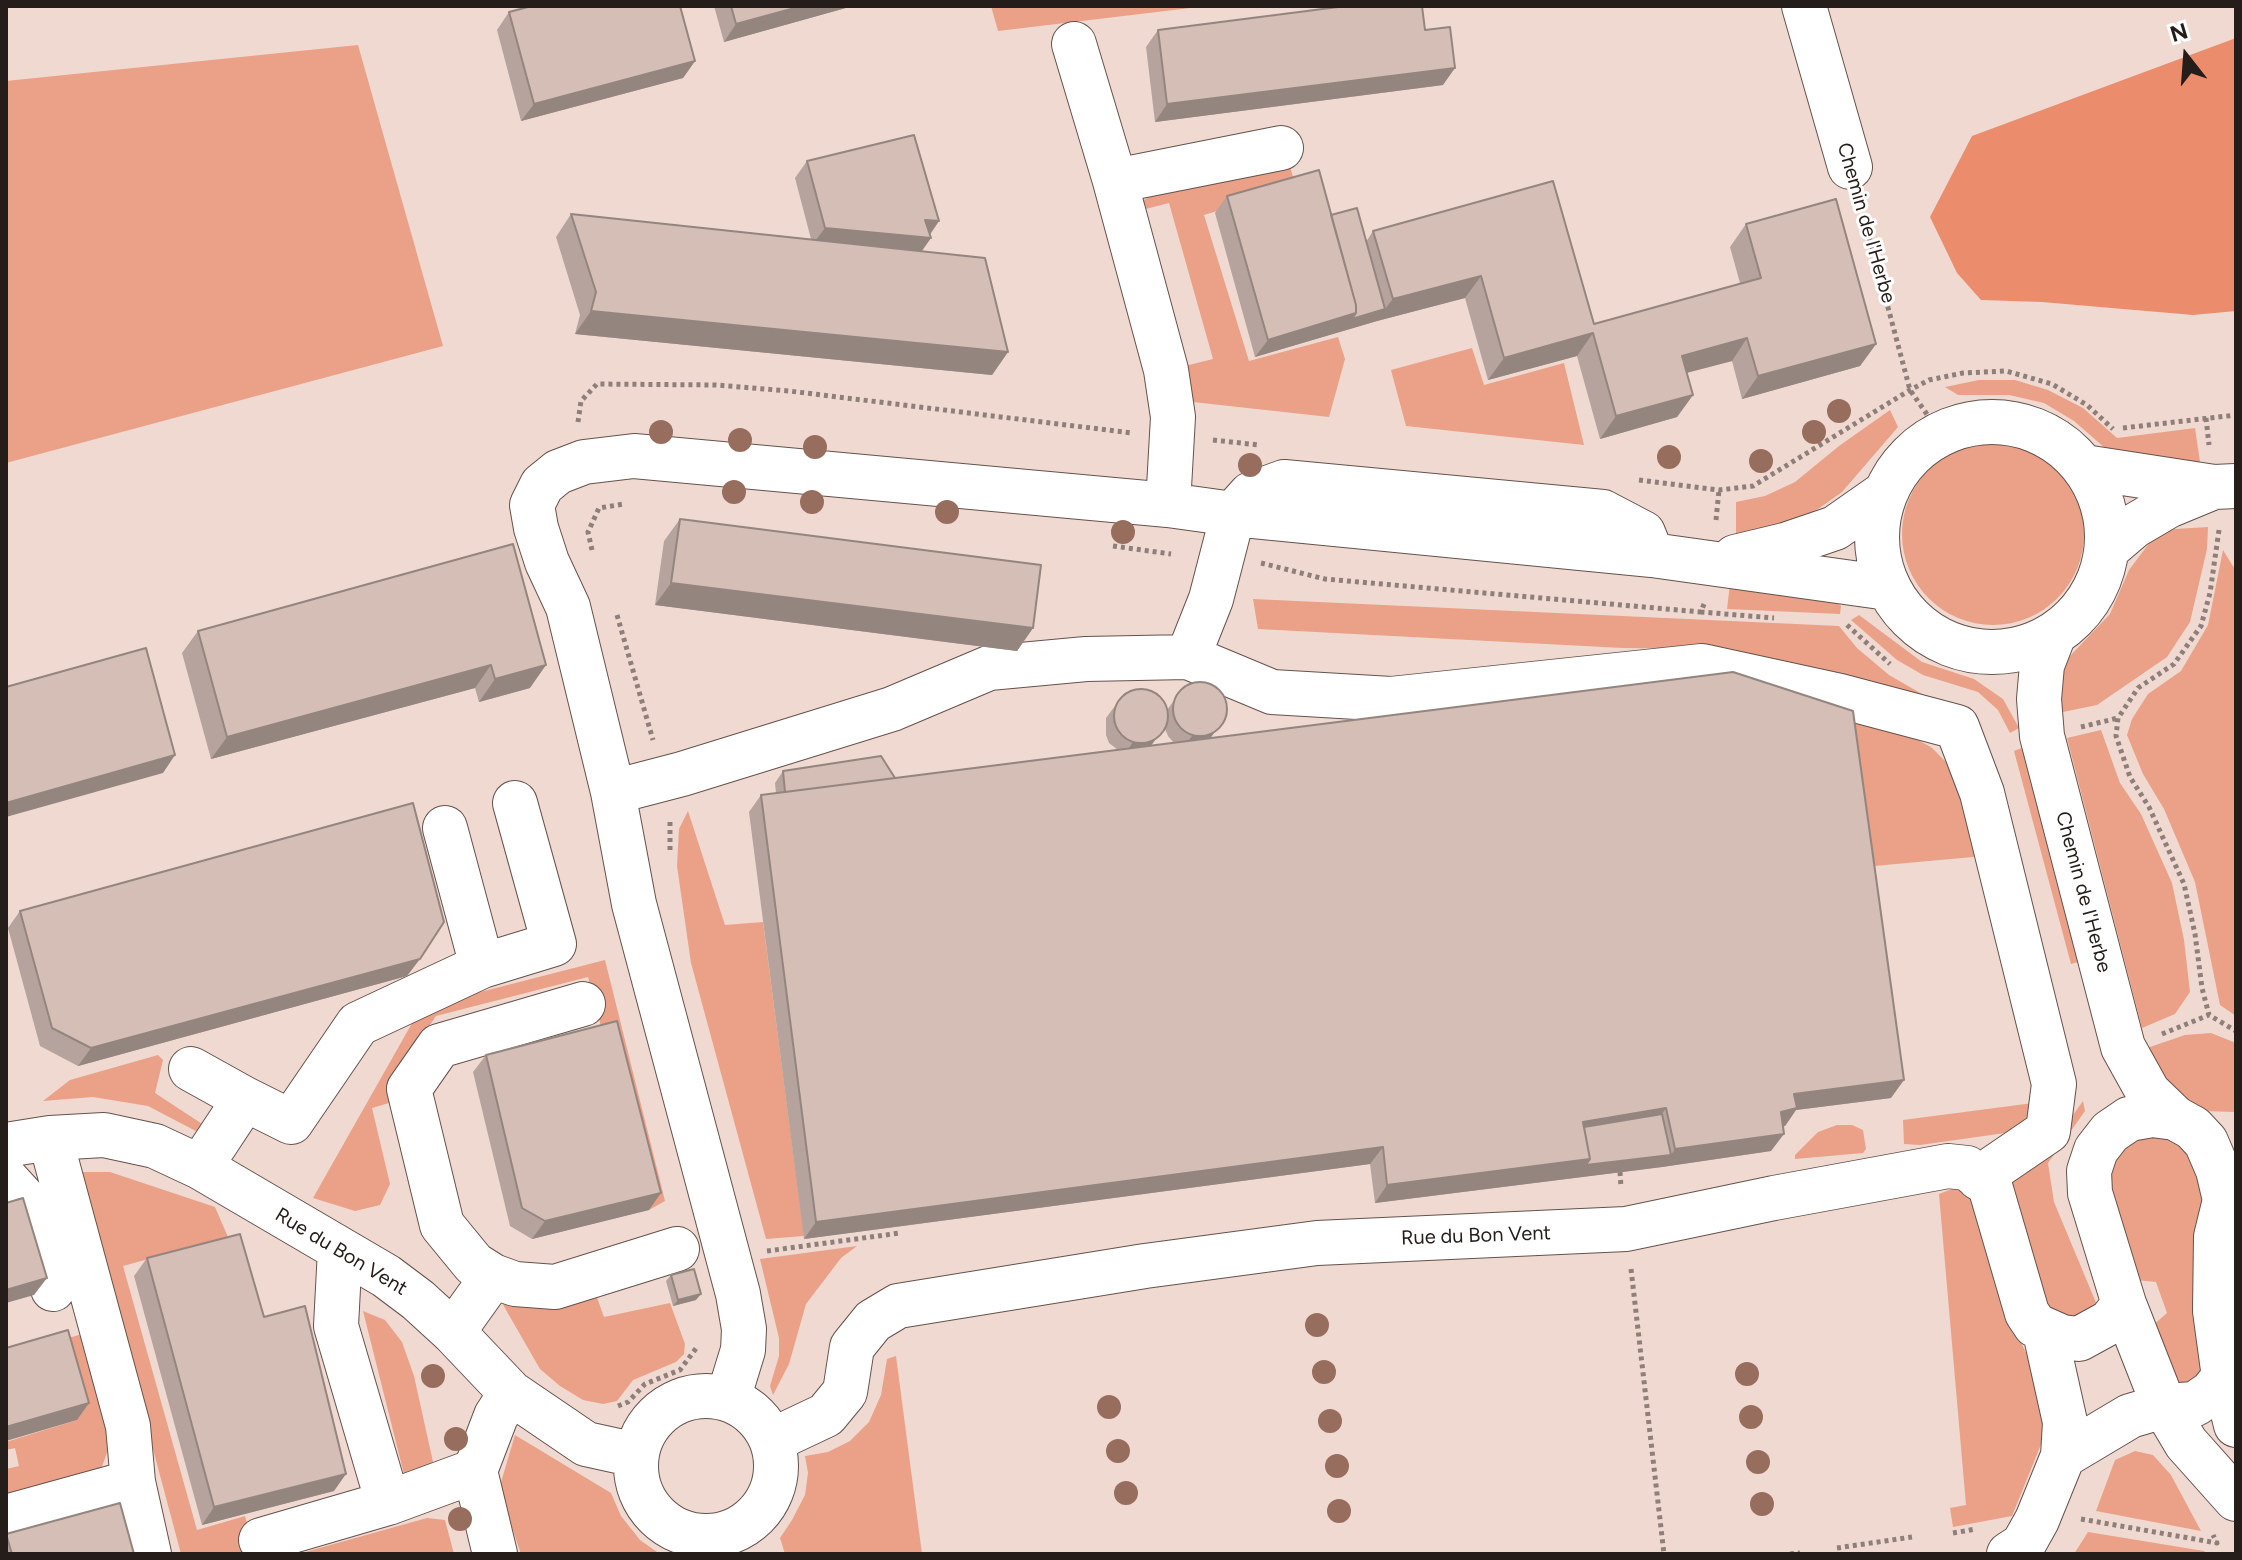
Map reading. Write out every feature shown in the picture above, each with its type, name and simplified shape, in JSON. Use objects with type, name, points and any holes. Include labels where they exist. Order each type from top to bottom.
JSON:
[{"type":"street","name":"Chemin de l'Herbe","points":[[1804,6],[1850,167]]},
{"type":"street","points":[[1074,44],[1166,370],[1173,417],[1168,505]]},
{"type":"street","points":[[1115,181],[1281,148]]},
{"type":"street","points":[[2003,422],[2034,429],[2061,445],[2084,467],[2098,492],[2106,520],[2107,549],[2092,592],[2080,611],[2054,634],[2029,645],[2002,651],[1975,651],[1948,643],[1924,630],[1904,611],[1888,588],[1880,565],[1876,541],[1878,516],[1885,493],[1898,469],[1917,449],[1940,433],[1970,423],[2003,422]]},
{"type":"street","points":[[728,1399],[743,1350],[744,1329],[738,1294],[634,904],[613,792],[568,607],[547,562],[536,528],[532,505],[542,485],[558,472],[584,462],[634,456],[1168,505],[1652,555],[1888,588]]},
{"type":"street","points":[[2084,467],[2225,486]]},
{"type":"street","points":[[2107,549],[2134,526],[2168,506],[2225,486]]},
{"type":"street","points":[[1712,562],[1785,545],[1835,528],[1885,493]]},
{"type":"street","points":[[1188,657],[1211,599],[1233,514]]},
{"type":"street","name":"Chemin de l'Herbe","points":[[2042,736],[2039,699],[2042,665],[2054,634]]},
{"type":"street","name":"Chemin de l'Herbe","points":[[1975,651],[2003,677],[2025,705],[2042,736],[2143,1040],[2148,1092],[2206,1134],[2230,1195],[2216,1237],[2215,1296],[2224,1377],[2236,1425]]},
{"type":"street","points":[[613,792],[892,709],[989,668],[1086,659],[1188,657],[1272,692],[1391,699],[1702,666],[1840,696],[1957,727],[1982,793],[2054,1084],[2048,1131],[1979,1178],[1990,1186],[2027,1313],[2035,1325],[2045,1332],[2079,1339],[2110,1322],[2124,1304]]},
{"type":"street","points":[[191,1069],[291,1122],[358,1024],[482,966],[554,944],[515,803]]},
{"type":"street","points":[[445,828],[482,966]]},
{"type":"street","points":[[583,1004],[439,1046],[409,1089],[442,1225],[474,1264],[493,1276],[515,1284],[555,1287],[677,1249]]},
{"type":"street","name":"Chemin de l'Herbe","points":[[2143,1040],[2122,1072],[2110,1132],[2096,1150],[2089,1171],[2090,1193],[2124,1304],[2164,1406],[2223,1515]]},
{"type":"street","points":[[200,1167],[245,1099]]},
{"type":"street","points":[[2110,1132],[2129,1119],[2152,1115],[2206,1134]]},
{"type":"street","name":"Rue du Bon Vent","points":[[6,1145],[50,1138],[104,1135],[155,1146],[200,1167],[408,1292],[453,1332],[511,1393],[586,1444],[636,1455]]},
{"type":"street","points":[[50,1138],[128,1426],[133,1482],[149,1554]]},
{"type":"street","name":"Rue du Bon Vent","points":[[773,1440],[826,1415],[845,1392],[852,1347],[873,1321],[898,1306],[1145,1266],[1317,1243],[1626,1229],[1948,1166],[1967,1168],[1979,1178]]},
{"type":"street","points":[[6,1179],[28,1203],[53,1289]]},
{"type":"street","points":[[340,1250],[336,1326],[388,1503]]},
{"type":"street","points":[[453,1332],[493,1276]]},
{"type":"street","points":[[2009,1554],[2023,1545],[2037,1520],[2063,1456],[2065,1422],[2045,1332]]},
{"type":"street","points":[[2063,1456],[2130,1416],[2164,1406],[2195,1404],[2211,1393],[2224,1377]]},
{"type":"street","points":[[495,1554],[475,1471],[496,1416],[511,1393]]},
{"type":"street","points":[[708,1395],[728,1399],[747,1407],[773,1440],[777,1462],[775,1482],[767,1502],[740,1542],[693,1535],[672,1528],[655,1515],[642,1497],[636,1476],[636,1455],[642,1435],[653,1418],[669,1405],[688,1397],[708,1395]]},
{"type":"street","points":[[261,1540],[388,1503],[475,1471]]},
{"type":"street","points":[[6,1517],[133,1482]]},
{"type":"path","name":"Chemin de l'Herbe","points":[[1850,167],[1910,390],[1940,433]]},
{"type":"path","points":[[1719,490],[1753,486],[1910,390],[1929,380],[1963,373],[2006,371],[2052,384],[2087,405],[2113,429],[2236,415]]},
{"type":"path","points":[[2206,418],[2225,486],[2210,593],[2201,626],[2174,664],[2138,688],[2118,718],[2116,736],[2130,777],[2149,807],[2184,884],[2209,1015],[2236,1031]]},
{"type":"path","points":[[592,553],[588,532],[599,508],[628,503]]},
{"type":"path","points":[[1109,546],[1171,554]]},
{"type":"path","points":[[1256,562],[1325,579],[1701,612]]},
{"type":"path","points":[[612,603],[652,732],[671,814],[670,853]]},
{"type":"path","points":[[2143,1040],[2209,1015]]},
{"type":"path","points":[[1620,1172],[1664,1554]]},
{"type":"path","points":[[763,1251],[900,1233]]},
{"type":"path","points":[[1953,1533],[2071,1517],[2217,1543],[2223,1515]]},
{"type":"path","points":[[1837,1548],[1912,1537]]},
{"type":"path","points":[[1790,1554],[1800,1553]]},
{"type":"shaded area","points":[[991,6],[1207,6],[998,31]]},
{"type":"shaded area","points":[[2236,38],[2236,311],[2193,315],[1981,300],[1957,273],[1930,217],[1972,136]]},
{"type":"shaded area","points":[[358,45],[443,346],[6,463],[6,81]]},
{"type":"shaded area","points":[[1289,163],[1296,187],[1204,215],[1249,361],[1338,337],[1345,359],[1329,417],[1193,402],[1181,367],[1213,359],[1169,203],[1138,211],[1144,200],[1153,195]]},
{"type":"shaded area","points":[[1472,348],[1484,385],[1564,363],[1584,445],[1406,426],[1391,370]]},
{"type":"shaded area","points":[[1979,380],[2015,380],[2048,390],[2083,408],[2117,438],[2195,428],[2200,462],[2121,462],[2074,421],[2044,403],[2009,395],[1958,395],[1945,387]]},
{"type":"shaded area","points":[[1890,410],[1898,427],[1842,492],[1796,521],[1736,536],[1736,502],[1765,496],[1795,482]]},
{"type":"shaded area","points":[[1993,443],[2028,450],[2044,458],[2057,470],[2069,483],[2077,499],[2084,534],[2077,569],[2069,585],[2057,598],[2044,610],[2028,618],[1993,625],[1958,618],[1942,610],[1929,598],[1917,585],[1909,569],[1902,534],[1909,499],[1917,483],[1929,470],[1942,458],[1958,450]]},
{"type":"shaded area","points":[[2208,527],[2207,549],[2190,622],[2167,657],[2097,705],[2063,712],[2057,692],[2059,673],[2069,657],[2110,614],[2129,570],[2159,530]]},
{"type":"shaded area","points":[[2223,550],[2236,571],[2236,1016],[2220,1005],[2195,882],[2164,809],[2143,774],[2127,735],[2132,719],[2148,694],[2181,671],[2208,625]]},
{"type":"shaded area","points":[[1730,584],[1832,599],[1841,606],[1840,614],[1727,609]]},
{"type":"shaded area","points":[[1253,599],[1839,626],[1857,648],[1889,675],[1929,698],[1715,649],[1623,648],[1258,629]]},
{"type":"shaded area","points":[[1859,615],[1922,662],[1974,679],[2003,699],[2019,728],[2010,733],[1998,710],[1978,692],[1923,675],[1897,660],[1851,620]]},
{"type":"shaded area","points":[[1843,717],[1895,728],[1931,747],[1954,770],[1984,856],[1863,867]]},
{"type":"shaded area","points":[[2101,730],[2120,783],[2141,814],[2172,883],[2184,940],[2190,992],[2175,1014],[2142,1028],[2067,738]]},
{"type":"shaded area","points":[[2024,747],[2082,961],[2071,964],[2014,751]]},
{"type":"shaded area","points":[[688,811],[725,925],[763,922],[804,1236],[766,1239],[691,963],[677,866],[679,829]]},
{"type":"shaded area","points":[[605,960],[665,1201],[649,1210],[588,977],[436,1016],[393,1080],[396,1101],[372,1108],[390,1184],[380,1205],[355,1211],[313,1198],[424,1002],[453,999]]},
{"type":"shaded area","points":[[2211,1033],[2236,1043],[2236,1112],[2200,1111],[2161,1080],[2147,1048],[2185,1035]]},
{"type":"shaded area","points":[[158,1055],[163,1060],[155,1093],[216,1133],[211,1139],[148,1106],[93,1097],[43,1101],[70,1080]]},
{"type":"shaded area","points":[[2083,1101],[2085,1111],[2048,1163],[2054,1202],[2097,1305],[2086,1320],[2050,1318],[2012,1185],[2012,1172],[2053,1143]]},
{"type":"shaded area","points":[[2041,1102],[2022,1127],[2005,1133],[1920,1145],[1904,1144],[1903,1120]]},
{"type":"shaded area","points":[[1837,1125],[1852,1125],[1863,1130],[1866,1149],[1863,1153],[1795,1159],[1795,1155],[1818,1132]]},
{"type":"shaded area","points":[[2170,1133],[2204,1165],[2202,1368],[2188,1382],[2176,1384],[2152,1326],[2167,1313],[2156,1282],[2136,1280],[2101,1174],[2133,1136]]},
{"type":"shaded area","points":[[79,1172],[110,1172],[215,1207],[228,1237],[123,1266],[197,1530],[245,1516],[255,1554],[181,1554]]},
{"type":"shaded area","points":[[1957,1187],[1974,1197],[2013,1326],[2050,1402],[2046,1432],[2012,1516],[1953,1527],[1950,1508],[1966,1505],[1939,1194]]},
{"type":"shaded area","points":[[857,1246],[841,1258],[806,1304],[789,1364],[773,1395],[770,1386],[779,1356],[779,1338],[760,1259]]},
{"type":"shaded area","points":[[595,1292],[604,1317],[670,1303],[685,1344],[684,1354],[676,1362],[633,1380],[617,1401],[603,1404],[583,1400],[540,1369],[502,1303],[504,1295]]},
{"type":"shaded area","points":[[363,1311],[385,1320],[402,1342],[414,1376],[433,1462],[405,1478]]},
{"type":"shaded area","points":[[82,1334],[111,1442],[101,1469],[6,1500],[6,1469],[19,1466],[15,1448],[6,1450],[6,1442],[77,1420],[55,1342]]},
{"type":"shaded area","points":[[896,1356],[922,1554],[785,1554],[780,1538],[805,1495],[808,1473],[805,1456],[828,1452],[850,1441],[869,1422],[881,1395],[887,1359]]},
{"type":"shaded area","points":[[515,1435],[611,1493],[621,1516],[640,1540],[660,1554],[521,1554],[499,1489]]},
{"type":"shaded area","points":[[2135,1451],[2153,1455],[2171,1475],[2201,1531],[2096,1511],[2115,1460]]},
{"type":"shaded area","points":[[427,1518],[445,1520],[454,1554],[298,1554]]},
{"type":"shaded area","points":[[2088,1532],[2204,1551],[2207,1554],[2074,1554]]},
{"type":"building","points":[[532,6],[680,6],[695,61],[534,104],[509,12]]},
{"type":"building","points":[[731,6],[802,6],[736,24]]},
{"type":"building","points":[[1346,6],[1422,6],[1425,30],[1450,27],[1455,68],[1167,104],[1158,30]]},
{"type":"building","points":[[914,135],[939,221],[925,220],[931,238],[825,228],[807,161]]},
{"type":"building","points":[[1319,170],[1356,313],[1268,340],[1227,196]]},
{"type":"building","points":[[1553,181],[1594,324],[1761,278],[1746,224],[1836,199],[1876,344],[1758,376],[1747,338],[1682,356],[1693,395],[1616,416],[1593,333],[1504,358],[1481,276],[1393,299],[1373,231]]},
{"type":"building","points":[[1357,208],[1385,309],[1352,319],[1356,305],[1331,215]]},
{"type":"building","points":[[571,214],[985,258],[1008,352],[591,311],[596,292]]},
{"type":"building","points":[[680,519],[1041,565],[1033,628],[671,583]]},
{"type":"building","points":[[513,544],[546,665],[495,679],[491,665],[227,737],[198,631]]},
{"type":"building","points":[[146,648],[175,755],[6,803],[6,687]]},
{"type":"building","points":[[1733,672],[1853,711],[1904,1080],[1794,1094],[1797,1108],[1781,1112],[1784,1134],[1675,1149],[1666,1108],[1583,1122],[1590,1159],[1387,1185],[1383,1147],[816,1222],[761,795]]},
{"type":"building","points":[[1200,682],[1219,690],[1227,709],[1219,728],[1200,736],[1181,728],[1173,709],[1181,690]]},
{"type":"building","points":[[1141,689],[1160,697],[1168,716],[1160,735],[1141,743],[1122,735],[1114,716],[1122,697]]},
{"type":"building","points":[[881,756],[895,778],[785,792],[783,771]]},
{"type":"building","points":[[413,803],[444,922],[420,959],[91,1048],[52,1028],[20,911]]},
{"type":"building","points":[[617,1021],[661,1193],[545,1221],[522,1208],[486,1055]]},
{"type":"building","points":[[1662,1114],[1671,1155],[1586,1165],[1590,1159],[1584,1127]]},
{"type":"building","points":[[23,1198],[47,1278],[6,1290],[6,1203]]},
{"type":"building","points":[[240,1234],[264,1317],[305,1306],[346,1474],[214,1507],[147,1258]]},
{"type":"building","points":[[694,1269],[701,1294],[678,1300],[671,1275]]},
{"type":"building","points":[[68,1330],[89,1403],[6,1427],[6,1348]]},
{"type":"building","points":[[120,1503],[134,1554],[12,1554],[6,1534]]}]
